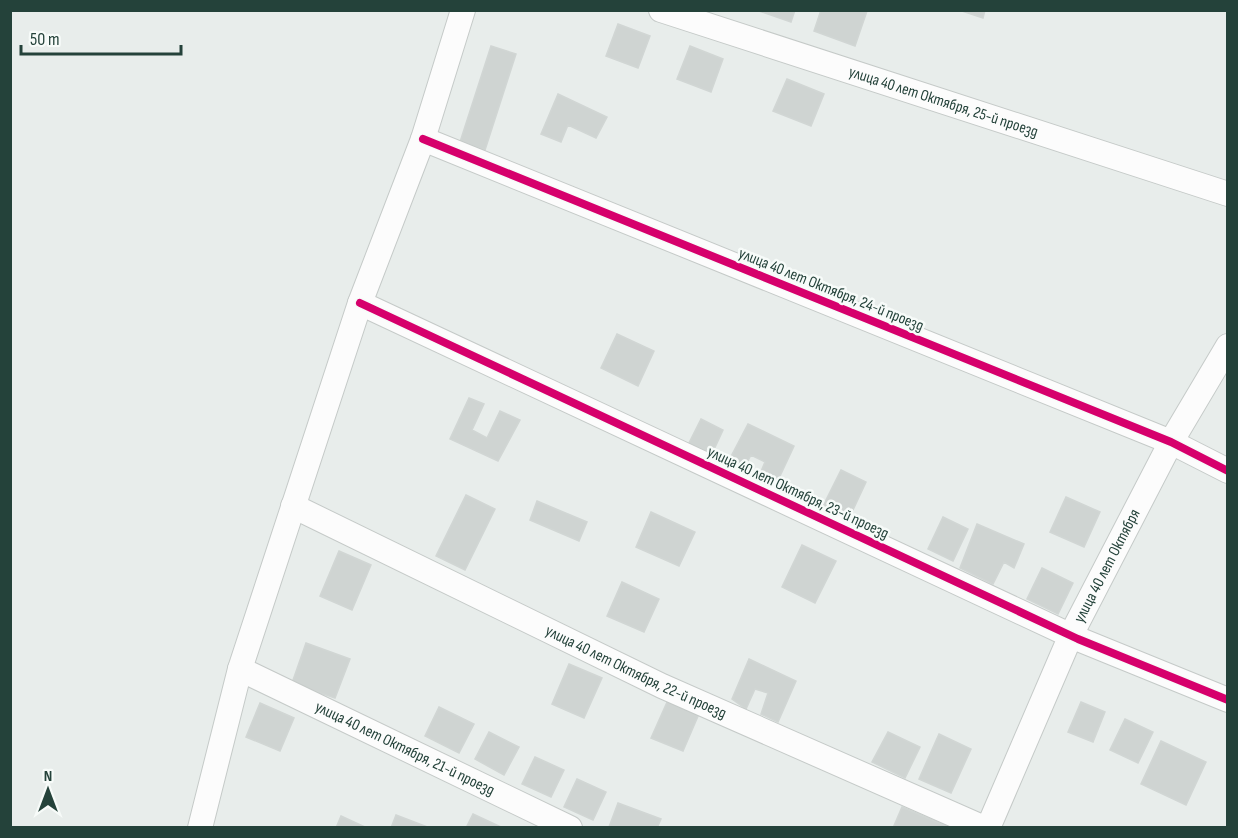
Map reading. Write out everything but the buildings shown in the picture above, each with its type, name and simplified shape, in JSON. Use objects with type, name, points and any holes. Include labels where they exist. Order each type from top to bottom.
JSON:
[{"type":"street","points":[[200,828],[240,669],[360,303],[423,139],[463,10]]},
{"type":"street","name":"улица 40 лет Октября, 25-й проезд","points":[[661,10],[1227,194]]},
{"type":"street","name":"улица 40 лет Октября, 24-й проезд","points":[[423,139],[1171,442],[1227,471]]},
{"type":"street","name":"улица 40 лет Октября, 23-й проезд","points":[[360,303],[1071,635],[1227,700]]},
{"type":"street","name":"улица 40 лет Октября","points":[[986,828],[1071,635],[1171,442],[1227,346]]},
{"type":"street","name":"улица 40 лет Октября, 22-й проезд","points":[[293,506],[662,686],[986,828]]},
{"type":"street","name":"улица 40 лет Октября, 21-й проезд","points":[[240,669],[570,828]]},
{"type":"cycle path","points":[[423,139],[1171,442],[1228,471]]},
{"type":"cycle path","points":[[360,303],[1078,639],[1228,700]]}]
